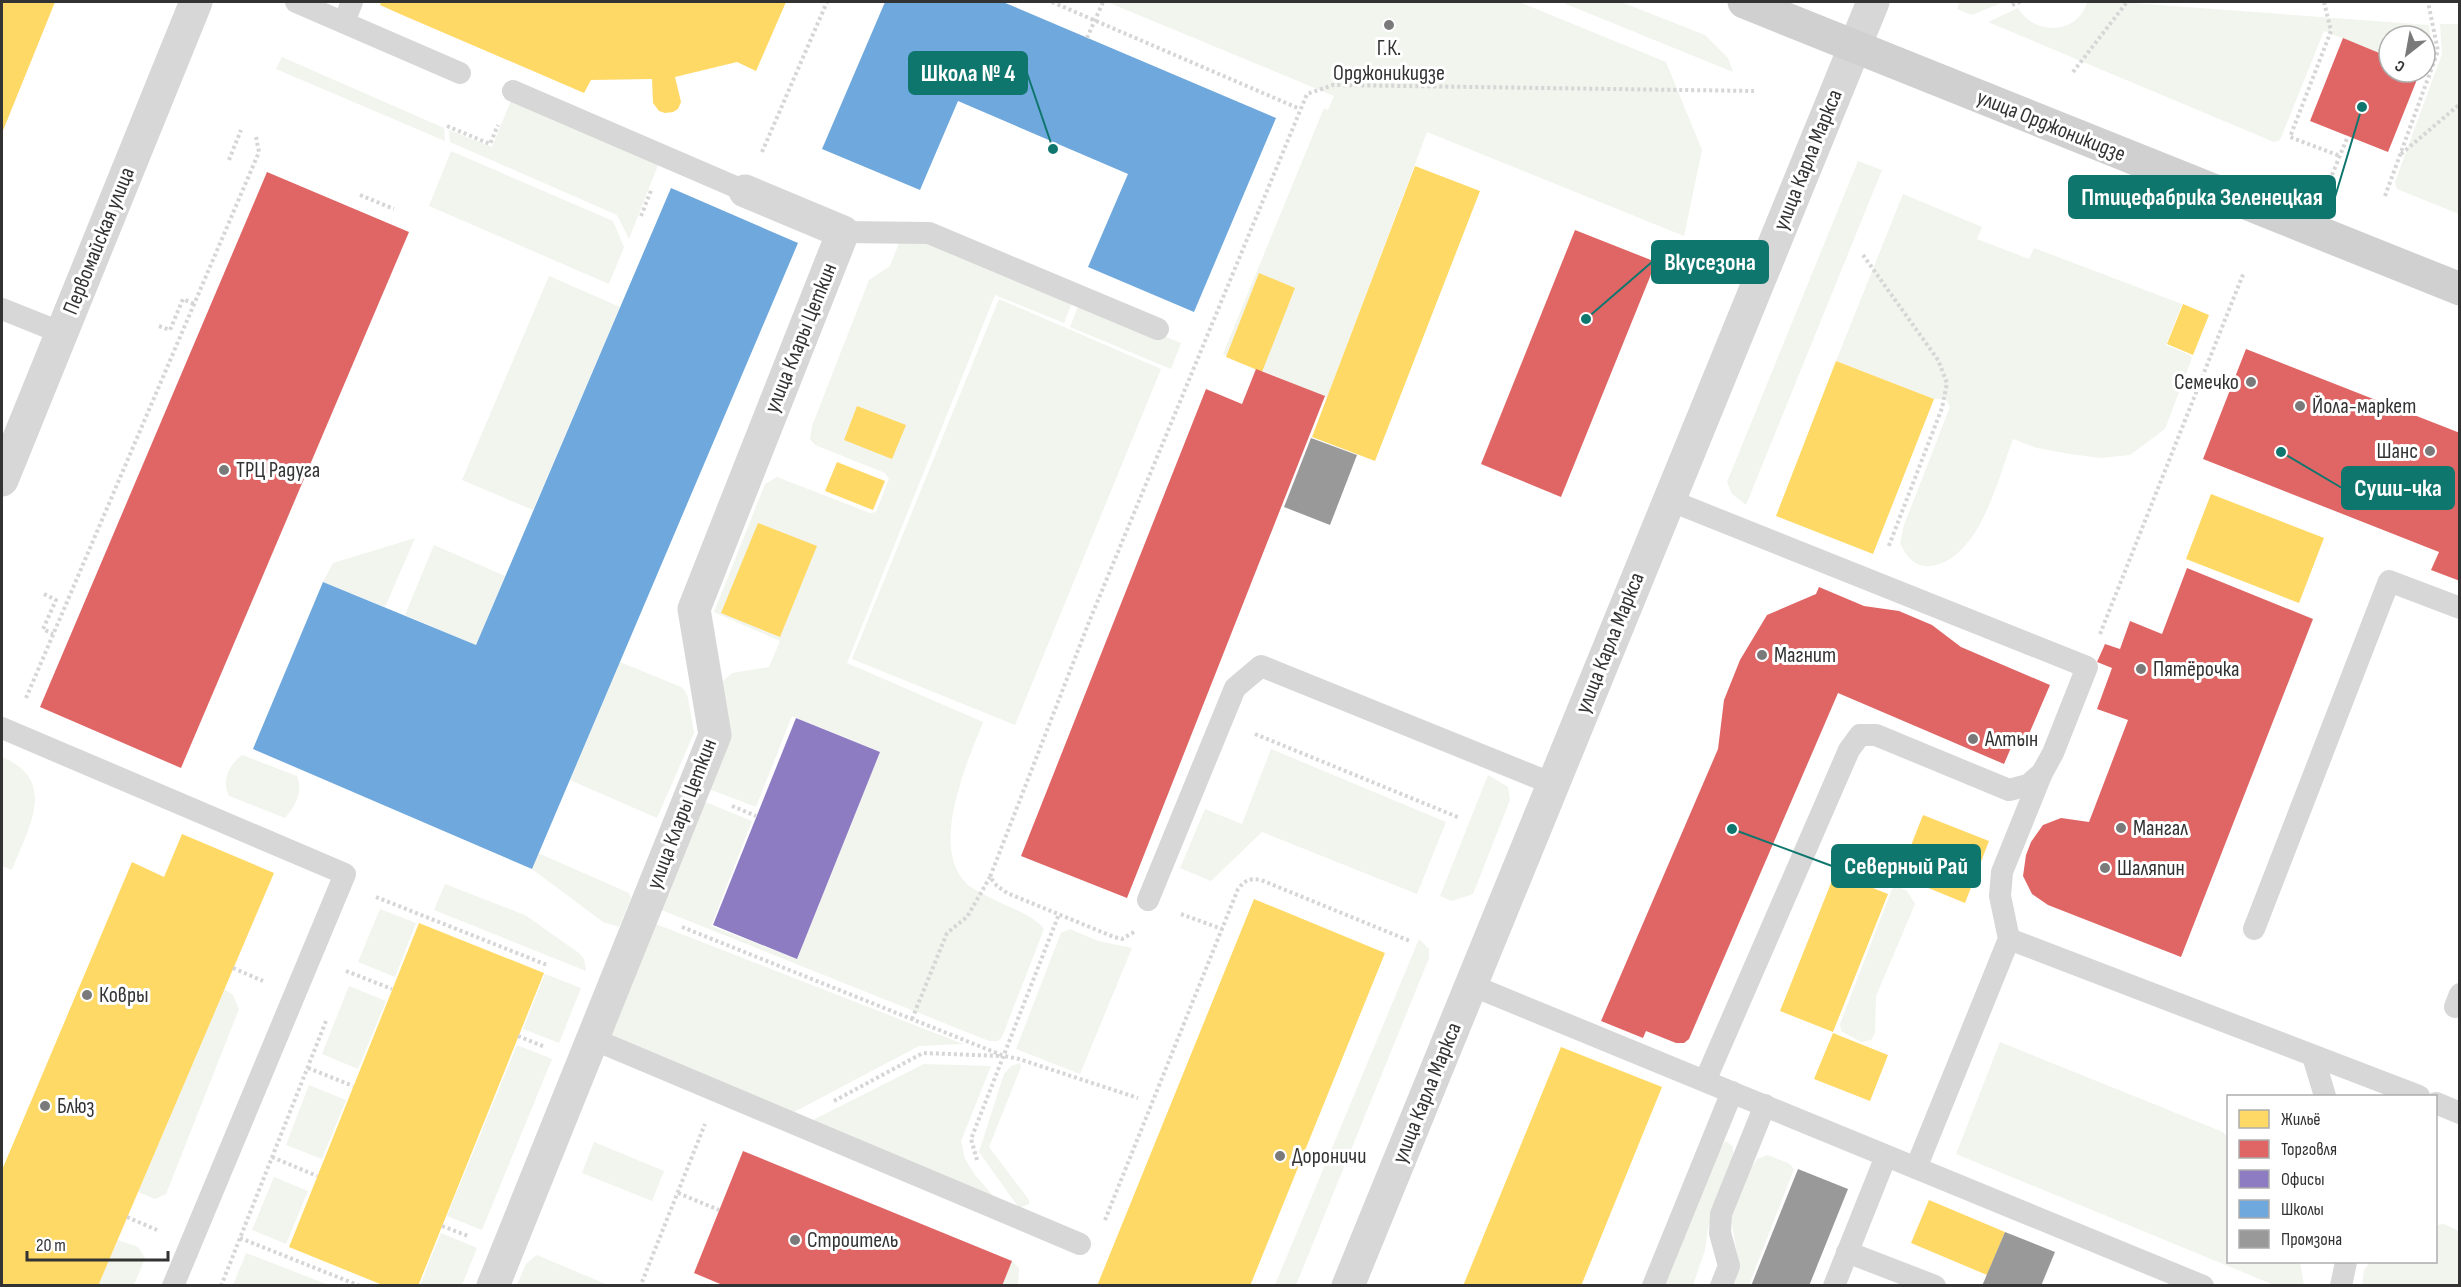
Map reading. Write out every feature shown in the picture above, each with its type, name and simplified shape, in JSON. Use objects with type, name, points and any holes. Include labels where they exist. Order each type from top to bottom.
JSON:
[{"type":"main road","name":"улица Орджоникидзе","points":[[1744,2],[2460,289]]},
{"type":"street","name":"Первомайская улица","points":[[2,480],[196,2]]},
{"type":"street","name":"улица Карла Маркса","points":[[1348,1286],[1873,2]]},
{"type":"street","points":[[745,191],[843,232]]},
{"type":"street","name":"улица Клары Цеткин","points":[[493,1286],[715,735],[694,609],[843,232]]},
{"type":"lane","points":[[296,2],[348,12],[460,73]]},
{"type":"lane","points":[[513,92],[745,191]]},
{"type":"lane","points":[[843,232],[929,233],[1158,330]]},
{"type":"lane","points":[[2,309],[62,333]]},
{"type":"lane","points":[[1669,500],[2087,667],[2002,872],[2000,896],[2009,939],[1916,1168]]},
{"type":"lane","points":[[2254,929],[2389,581],[2460,609]]},
{"type":"lane","points":[[1148,900],[1235,688],[1261,666],[1553,784]]},
{"type":"lane","points":[[2,728],[345,874],[173,1286]]},
{"type":"lane","points":[[1705,1081],[1849,750],[1860,735],[1876,735],[2009,790],[2028,785],[2042,773]]},
{"type":"lane","points":[[2009,939],[2416,1095]]},
{"type":"lane","points":[[1471,985],[2203,1286]]},
{"type":"lane","points":[[593,1039],[1080,1244]]},
{"type":"lane","points":[[2313,1056],[2325,1095]]},
{"type":"lane","points":[[1653,1286],[1732,1092]]},
{"type":"lane","points":[[2437,1103],[2460,1113]]},
{"type":"lane","points":[[1721,1286],[1729,1266],[1720,1233],[1720,1214],[1765,1105]]},
{"type":"lane","points":[[1834,1286],[1886,1156]]},
{"type":"lane","points":[[1847,1252],[1935,1286]]},
{"type":"lane","points":[[2341,1286],[2346,1263]]},
{"type":"path","points":[[745,191],[827,2]]},
{"type":"path","points":[[1052,2],[1300,109]]},
{"type":"path","points":[[1087,38],[1103,2]]},
{"type":"path","points":[[2012,5],[2020,2]]},
{"type":"path","points":[[2073,72],[2127,2]]},
{"type":"path","points":[[2324,2],[2331,31],[2290,137],[2340,156]]},
{"type":"path","points":[[2385,196],[2438,51],[2428,2]]},
{"type":"path","points":[[912,1019],[946,933],[966,917],[990,877],[1098,600],[1307,94],[1333,85],[1754,90]]},
{"type":"path","points":[[447,126],[490,144],[513,92]]},
{"type":"path","points":[[2400,154],[2460,104]]},
{"type":"path","points":[[229,160],[241,130]]},
{"type":"path","points":[[30,689],[259,152],[256,136]]},
{"type":"path","points":[[2332,175],[2348,136]]},
{"type":"path","points":[[360,195],[394,209]]},
{"type":"path","points":[[1863,255],[1938,360],[1947,383],[1942,408],[1874,583]]},
{"type":"path","points":[[2087,667],[2244,272]]},
{"type":"path","points":[[159,326],[170,330],[183,299],[194,304]]},
{"type":"path","points":[[44,594],[56,600],[43,629],[53,634]]},
{"type":"path","points":[[1222,721],[1460,818]]},
{"type":"path","points":[[990,877],[1007,893],[1122,939],[1134,933],[1148,900],[1222,929]]},
{"type":"path","points":[[1103,1226],[1238,888],[1244,881],[1261,880],[1410,941]]},
{"type":"path","points":[[372,907],[376,896],[547,964]]},
{"type":"path","points":[[644,912],[1004,1056]]},
{"type":"path","points":[[979,1163],[971,1139],[1059,914]]},
{"type":"path","points":[[342,982],[351,960]]},
{"type":"path","points":[[234,968],[270,984]]},
{"type":"path","points":[[346,971],[392,989]]},
{"type":"path","points":[[221,1286],[329,1014]]},
{"type":"path","points":[[518,1036],[549,1049]]},
{"type":"path","points":[[794,1123],[923,1053],[1004,1056],[1019,1059],[1138,1098]]},
{"type":"path","points":[[308,1068],[353,1086]]},
{"type":"path","points":[[642,1282],[718,1091]]},
{"type":"path","points":[[272,1157],[317,1176]]},
{"type":"path","points":[[678,1193],[719,1210]]},
{"type":"path","points":[[127,1217],[164,1232]]},
{"type":"path","points":[[442,1226],[473,1238]]},
{"type":"path","points":[[240,1238],[360,1286]]},
{"type":"shaded area","points":[[1107,2],[1519,2],[1666,62],[1702,150],[1684,236],[1427,132],[1327,398],[1223,354],[1324,108],[1328,110],[1334,96]]},
{"type":"shaded area","points":[[1561,2],[1621,2],[1705,35],[1728,58],[1733,72]]},
{"type":"shaded area","points":[[1960,2],[2003,2],[1972,15],[1957,9]]},
{"type":"shaded area","points":[[2087,2],[2119,2],[2416,24],[2377,24],[2377,52],[2324,31],[2280,140],[2274,142],[1988,22],[2018,8],[2034,24],[2055,28],[2075,21]]},
{"type":"shaded area","points":[[2440,24],[2459,24],[2459,214],[2397,189],[2395,182],[2431,84],[2437,84],[2437,68],[2442,54]]},
{"type":"shaded area","points":[[282,57],[444,128],[445,141],[276,69]]},
{"type":"shaded area","points":[[513,96],[660,160],[629,239],[617,215],[450,142],[449,130],[492,147]]},
{"type":"shaded area","points":[[451,151],[613,221],[624,247],[609,284],[429,206]]},
{"type":"shaded area","points":[[1858,161],[1882,170],[1746,505],[1732,494],[1727,482]]},
{"type":"shaded area","points":[[1903,194],[1982,227],[1977,239],[2029,259],[2034,248],[2182,304],[2166,345],[2192,358],[2165,429],[2130,455],[2101,458],[2070,454],[2037,448],[2013,439],[1985,515],[1975,533],[1962,549],[1948,560],[1931,566],[1916,563],[1900,543],[1904,525],[1950,407],[1946,399],[1934,399],[1836,361]]},
{"type":"shaded area","points":[[901,238],[929,239],[1073,300],[1064,323],[995,295],[847,663],[983,722],[961,780],[955,803],[951,826],[951,848],[955,867],[970,886],[1025,914],[1044,929],[1002,1037],[998,1041],[989,1041],[654,907],[698,799],[752,821],[711,926],[797,959],[880,752],[792,716],[756,807],[706,788],[720,728],[723,681],[732,673],[769,667],[780,641],[714,612],[765,484],[777,477],[870,513],[876,512],[889,479],[885,473],[815,445],[810,439],[812,426],[869,280],[890,266]]},
{"type":"shaded area","points":[[549,276],[620,307],[533,510],[462,480]]},
{"type":"shaded area","points":[[999,299],[1161,369],[1015,725],[852,659]]},
{"type":"shaded area","points":[[1080,302],[1181,343],[1171,369],[1070,327]]},
{"type":"shaded area","points":[[415,538],[385,607],[323,582],[333,563]]},
{"type":"shaded area","points":[[434,545],[505,576],[476,645],[405,615]]},
{"type":"shaded area","points":[[620,662],[681,687],[688,698],[694,733],[657,818],[570,780]]},
{"type":"shaded area","points":[[1271,749],[1446,822],[1417,894],[1262,832],[1211,881],[1180,868],[1205,809],[1242,824]]},
{"type":"shaded area","points":[[242,755],[297,776],[299,793],[285,818],[229,796],[226,778],[234,763]]},
{"type":"shaded area","points":[[2,757],[19,767],[30,779],[34,792],[31,822],[12,870],[2,866]]},
{"type":"shaded area","points":[[1488,775],[1508,787],[1510,800],[1473,894],[1452,901],[1440,896]]},
{"type":"shaded area","points":[[538,853],[629,893],[631,898],[619,927],[603,922],[532,869]]},
{"type":"shaded area","points":[[445,884],[525,915],[579,953],[584,959],[586,971],[434,910]]},
{"type":"shaded area","points":[[1898,886],[1907,891],[1915,904],[1876,996],[1875,1033],[1871,1040],[1861,1042],[1841,1031],[1840,1024],[1892,889]]},
{"type":"shaded area","points":[[380,909],[416,923],[395,977],[358,962]]},
{"type":"shaded area","points":[[656,924],[963,1044],[919,1046],[794,1112],[610,1034]]},
{"type":"shaded area","points":[[1070,929],[1098,941],[1132,948],[1080,1074],[1016,1049],[1061,933]]},
{"type":"shaded area","points":[[1419,939],[1429,949],[1429,958],[1296,1285],[1275,1285]]},
{"type":"shaded area","points":[[545,974],[581,988],[559,1043],[523,1029]]},
{"type":"shaded area","points":[[349,986],[386,1001],[358,1069],[322,1054]]},
{"type":"shaded area","points":[[224,989],[233,995],[239,1009],[166,1194],[155,1199],[138,1192]]},
{"type":"shaded area","points":[[2000,1042],[2223,1132],[2227,1137],[2227,1263],[2300,1263],[2304,1285],[2274,1285],[1956,1154]]},
{"type":"shaded area","points":[[517,1045],[552,1059],[482,1230],[447,1216]]},
{"type":"shaded area","points":[[1020,1063],[1021,1067],[989,1147],[1029,1200],[1029,1204],[1019,1208],[979,1152],[1004,1074],[1011,1066]]},
{"type":"shaded area","points":[[924,1064],[991,1066],[961,1141],[965,1159],[994,1197],[811,1121]]},
{"type":"shaded area","points":[[309,1085],[346,1100],[322,1159],[286,1145]]},
{"type":"shaded area","points":[[1726,1141],[1733,1147],[1734,1164],[1708,1228],[1705,1250],[1693,1285],[1662,1286],[1718,1149]]},
{"type":"shaded area","points":[[594,1142],[664,1171],[652,1201],[582,1173]]},
{"type":"shaded area","points":[[1768,1155],[1790,1164],[1794,1169],[1749,1285],[1733,1285],[1738,1260],[1731,1218],[1746,1176],[1757,1159]]},
{"type":"shaded area","points":[[274,1177],[308,1191],[286,1244],[252,1230]]},
{"type":"shaded area","points":[[2444,1224],[2459,1231],[2459,1285],[2362,1285],[2364,1270],[2369,1263],[2437,1263],[2437,1225]]},
{"type":"shaded area","points":[[441,1233],[477,1248],[462,1285],[420,1285]]},
{"type":"shaded area","points":[[118,1240],[138,1247],[145,1258],[134,1285],[98,1285]]},
{"type":"shaded area","points":[[246,1253],[329,1285],[233,1285]]},
{"type":"shaded area","points":[[537,1255],[608,1285],[517,1285],[526,1264]]},
{"type":"shaded area","points":[[1012,1261],[1019,1268],[1018,1285],[1002,1285]]},
{"type":"building: Жильё","points":[[2,2],[55,2],[2,133]]},
{"type":"building: Жильё","points":[[381,2],[786,2],[756,71],[737,62],[675,77],[681,102],[678,109],[665,113],[659,111],[653,103],[652,79],[591,80],[584,93],[400,14],[380,5]]},
{"type":"building: Жильё","points":[[1415,166],[1480,191],[1375,461],[1312,437]]},
{"type":"building: Жильё","points":[[1259,273],[1295,288],[1262,372],[1226,357]]},
{"type":"building: Жильё","points":[[2183,304],[2209,315],[2193,355],[2167,344]]},
{"type":"building: Жильё","points":[[1836,361],[1934,399],[1873,554],[1776,516]]},
{"type":"building: Жильё","points":[[857,406],[906,425],[892,459],[844,440]]},
{"type":"building: Жильё","points":[[837,462],[885,481],[873,510],[825,491]]},
{"type":"building: Жильё","points":[[2211,494],[2324,538],[2299,603],[2186,559]]},
{"type":"building: Жильё","points":[[758,523],[817,546],[780,637],[721,613]]},
{"type":"building: Жильё","points":[[1923,815],[1989,841],[1965,903],[1899,876]]},
{"type":"building: Жильё","points":[[182,834],[274,873],[98,1286],[2,1286],[2,1170],[132,862],[164,877]]},
{"type":"building: Жильё","points":[[1835,873],[1888,894],[1833,1032],[1780,1011]]},
{"type":"building: Жильё","points":[[1254,899],[1385,953],[1250,1286],[1097,1286]]},
{"type":"building: Жильё","points":[[419,923],[544,973],[418,1286],[385,1286],[289,1247]]},
{"type":"building: Жильё","points":[[1833,1033],[1888,1055],[1870,1101],[1814,1079]]},
{"type":"building: Жильё","points":[[1561,1047],[1662,1087],[1581,1286],[1463,1286]]},
{"type":"building: Жильё","points":[[1929,1200],[2005,1232],[1987,1275],[1911,1243]]},
{"type":"building: Торговля","points":[[2343,38],[2377,52],[2377,84],[2415,84],[2388,152],[2310,121]]},
{"type":"building: Торговля","name":"ТРЦ Радуга","points":[[267,172],[409,232],[181,768],[40,707]]},
{"type":"building: Торговля","points":[[1575,230],[1656,262],[1561,497],[1481,464]]},
{"type":"building: Торговля","points":[[2246,349],[2460,433],[2460,581],[2431,570],[2439,552],[2203,459]]},
{"type":"building: Торговля","points":[[1256,369],[1325,396],[1127,898],[1021,856],[1206,389],[1242,404]]},
{"type":"building: Торговля","points":[[2187,568],[2313,619],[2181,957],[2048,905],[2032,894],[2023,876],[2026,855],[2031,842],[2043,825],[2061,818],[2089,822],[2128,720],[2097,709],[2112,668],[2097,662],[2105,644],[2120,649],[2130,621],[2162,634]]},
{"type":"building: Торговля","points":[[1819,587],[1864,606],[1899,611],[1932,625],[1961,647],[2050,685],[2026,741],[2016,736],[2004,764],[1838,693],[1689,1039],[1684,1043],[1676,1043],[1646,1031],[1643,1038],[1601,1021],[1718,749],[1724,700],[1740,660],[1767,615],[1816,594]]},
{"type":"building: Торговля","points":[[743,1151],[1012,1261],[1002,1286],[725,1286],[694,1273]]},
{"type":"building: Офисы","points":[[796,718],[880,752],[797,959],[713,925]]},
{"type":"building: Школы","points":[[885,2],[1003,2],[1276,118],[1194,312],[1088,267],[1128,174],[958,101],[920,190],[822,149]]},
{"type":"building: Школы","points":[[671,188],[798,243],[532,869],[253,749],[323,582],[476,645]]},
{"type":"building: Промзона","points":[[1311,438],[1357,455],[1330,525],[1284,507]]},
{"type":"building: Промзона","points":[[1798,1169],[1848,1189],[1809,1286],[1751,1286]]},
{"type":"building: Промзона","points":[[2005,1232],[2055,1252],[2041,1286],[1982,1286]]},
{"type":"place","name":"Г.К. Орджоникидзе","points":[[1389,25]]},
{"type":"place","name":"Птицефабрика Зеленецкая","points":[[2362,107]]},
{"type":"place","name":"Школа № 4","points":[[1053,149]]},
{"type":"place","name":"Вкусезона","points":[[1586,319]]},
{"type":"place","name":"Семечко","points":[[2251,382]]},
{"type":"place","name":"Йола-маркет","points":[[2300,406]]},
{"type":"place","name":"Шанс","points":[[2430,451]]},
{"type":"place","name":"Суши-чка","points":[[2281,452]]},
{"type":"place","name":"ТРЦ Радуга","points":[[224,470]]},
{"type":"place","name":"Магнит","points":[[1762,655]]},
{"type":"place","name":"Пятёрочка","points":[[2141,669]]},
{"type":"place","name":"Алтын","points":[[1973,739]]},
{"type":"place","name":"Мангал","points":[[2121,828]]},
{"type":"place","name":"Северный Рай","points":[[1732,829]]},
{"type":"place","name":"Шаляпин","points":[[2105,868]]},
{"type":"place","name":"Ковры","points":[[87,995]]},
{"type":"place","name":"Блюз","points":[[45,1106]]},
{"type":"place","name":"Дороничи","points":[[1280,1156]]},
{"type":"place","name":"Строитель","points":[[795,1240]]}]
